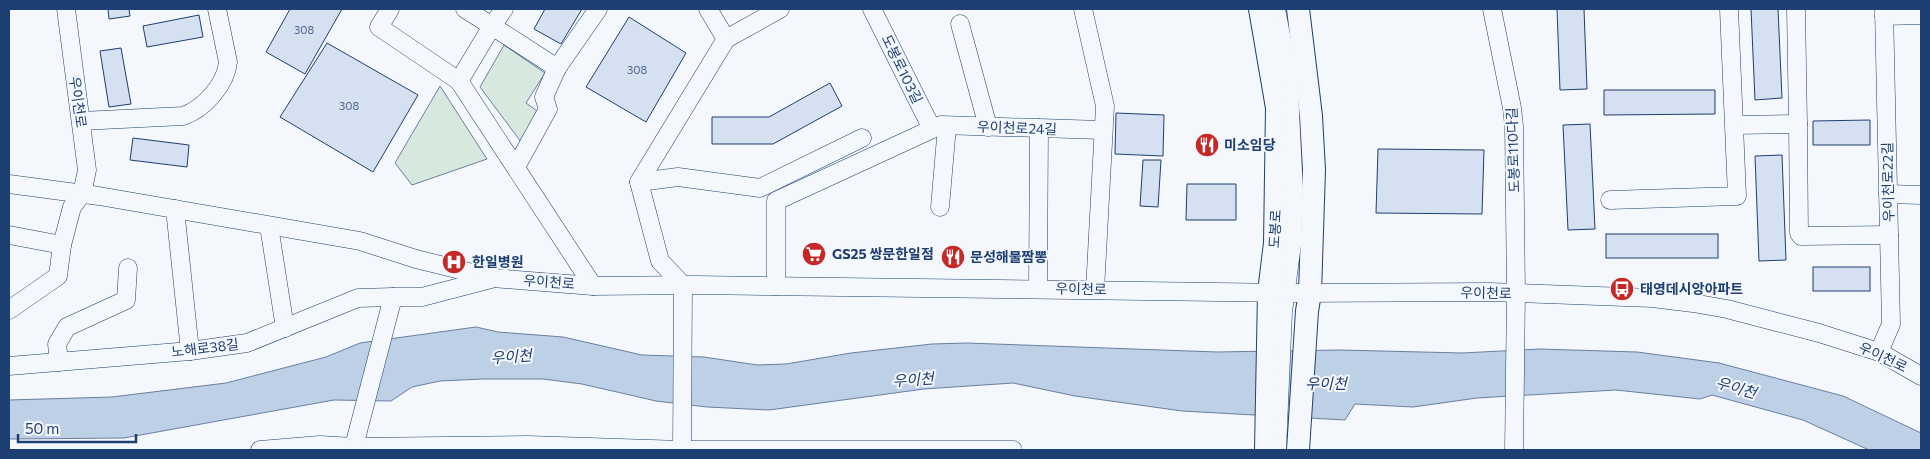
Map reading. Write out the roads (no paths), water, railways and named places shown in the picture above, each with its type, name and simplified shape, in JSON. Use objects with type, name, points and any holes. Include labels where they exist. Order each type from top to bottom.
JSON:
[{"type":"main road","name":"도봉로","points":[[1260,9],[1277,108],[1275,243],[1289,302]]},
{"type":"main road","name":"도봉로","points":[[1282,446],[1289,302],[1314,170],[1311,116],[1298,9]]},
{"type":"main road","points":[[1282,446],[1289,302]]},
{"type":"street","name":"우이천로","points":[[66,9],[87,170],[82,194]]},
{"type":"street","points":[[81,121],[183,116],[198,109],[214,92],[228,70],[217,9]]},
{"type":"street","points":[[390,9],[379,27],[459,81],[593,286]]},
{"type":"street","points":[[465,9],[557,68]]},
{"type":"street","points":[[459,81],[504,9]]},
{"type":"street","points":[[516,167],[548,109],[544,97],[557,68],[598,9]]},
{"type":"street","points":[[708,9],[726,39]]},
{"type":"street","points":[[682,450],[683,285],[660,262],[639,182],[726,39],[780,9]]},
{"type":"street","name":"도봉로103길","points":[[872,9],[939,127]]},
{"type":"street","points":[[1083,9],[1104,106],[1095,290]]},
{"type":"street","points":[[1276,9],[1288,72],[1293,152],[1294,191],[1289,302]]},
{"type":"street","points":[[1285,9],[1296,80],[1300,154],[1301,231],[1289,302]]},
{"type":"street","name":"도봉로110다길","points":[[1492,9],[1513,117],[1516,293],[1514,448]]},
{"type":"street","points":[[1610,200],[1736,196],[1729,9]]},
{"type":"street","points":[[1796,9],[1799,233],[1801,236],[1889,236]]},
{"type":"street","points":[[1884,12],[1921,15]]},
{"type":"street","name":"우이천로22길","points":[[1879,352],[1891,324],[1884,12]]},
{"type":"street","points":[[960,24],[988,127]]},
{"type":"street","points":[[1734,125],[1798,124]]},
{"type":"street","points":[[776,286],[776,201],[939,127],[940,207]]},
{"type":"street","name":"우이천로24길","points":[[939,127],[1102,130]]},
{"type":"street","name":"우이천로","points":[[1038,289],[1039,128]]},
{"type":"street","points":[[639,182],[678,177],[760,188],[862,138]]},
{"type":"street","name":"우이천로","points":[[9,184],[176,209],[360,241],[416,259],[493,278],[593,286],[683,285],[1095,290],[1289,302],[1516,293],[1652,298],[1693,303],[1782,322],[1879,352],[1921,376]]},
{"type":"street","points":[[9,310],[58,276],[62,245],[72,207],[82,194]]},
{"type":"street","points":[[1888,194],[1921,195]]},
{"type":"street","points":[[176,209],[190,351]]},
{"type":"street","points":[[269,226],[285,328]]},
{"type":"street","points":[[9,235],[62,245]]},
{"type":"street","points":[[59,362],[57,344],[66,327],[126,300],[128,268]]},
{"type":"street","name":"노해로38길","points":[[9,366],[190,351],[247,343],[358,298],[392,300],[422,298],[493,278]]},
{"type":"street","points":[[354,443],[392,300]]},
{"type":"street","points":[[260,450],[354,443],[452,448],[1013,450]]},
{"type":"water","name":"우이천","points":[[476,327],[498,332],[563,337],[642,355],[704,357],[757,365],[786,364],[851,353],[932,344],[967,343],[1217,352],[1340,350],[1462,353],[1540,349],[1637,352],[1719,363],[1843,396],[1921,433],[1921,450],[1869,450],[1803,420],[1712,395],[1700,399],[1616,390],[1477,398],[1413,407],[1355,404],[1345,420],[1182,411],[1075,396],[1013,383],[924,389],[769,410],[707,407],[656,401],[582,384],[543,379],[440,381],[412,387],[391,401],[334,400],[124,438],[9,439],[9,400],[112,397],[226,383],[326,357],[360,343]]},
{"type":"place","name":"미소임당","points":[[1207,145]]},
{"type":"place","name":"GS25 쌍문한일점","points":[[814,254]]},
{"type":"place","name":"문성해물짬뽕","points":[[953,257]]},
{"type":"place","name":"한일병원","points":[[454,262]]},
{"type":"place","name":"태영데시앙아파트","points":[[1622,289]]}]
